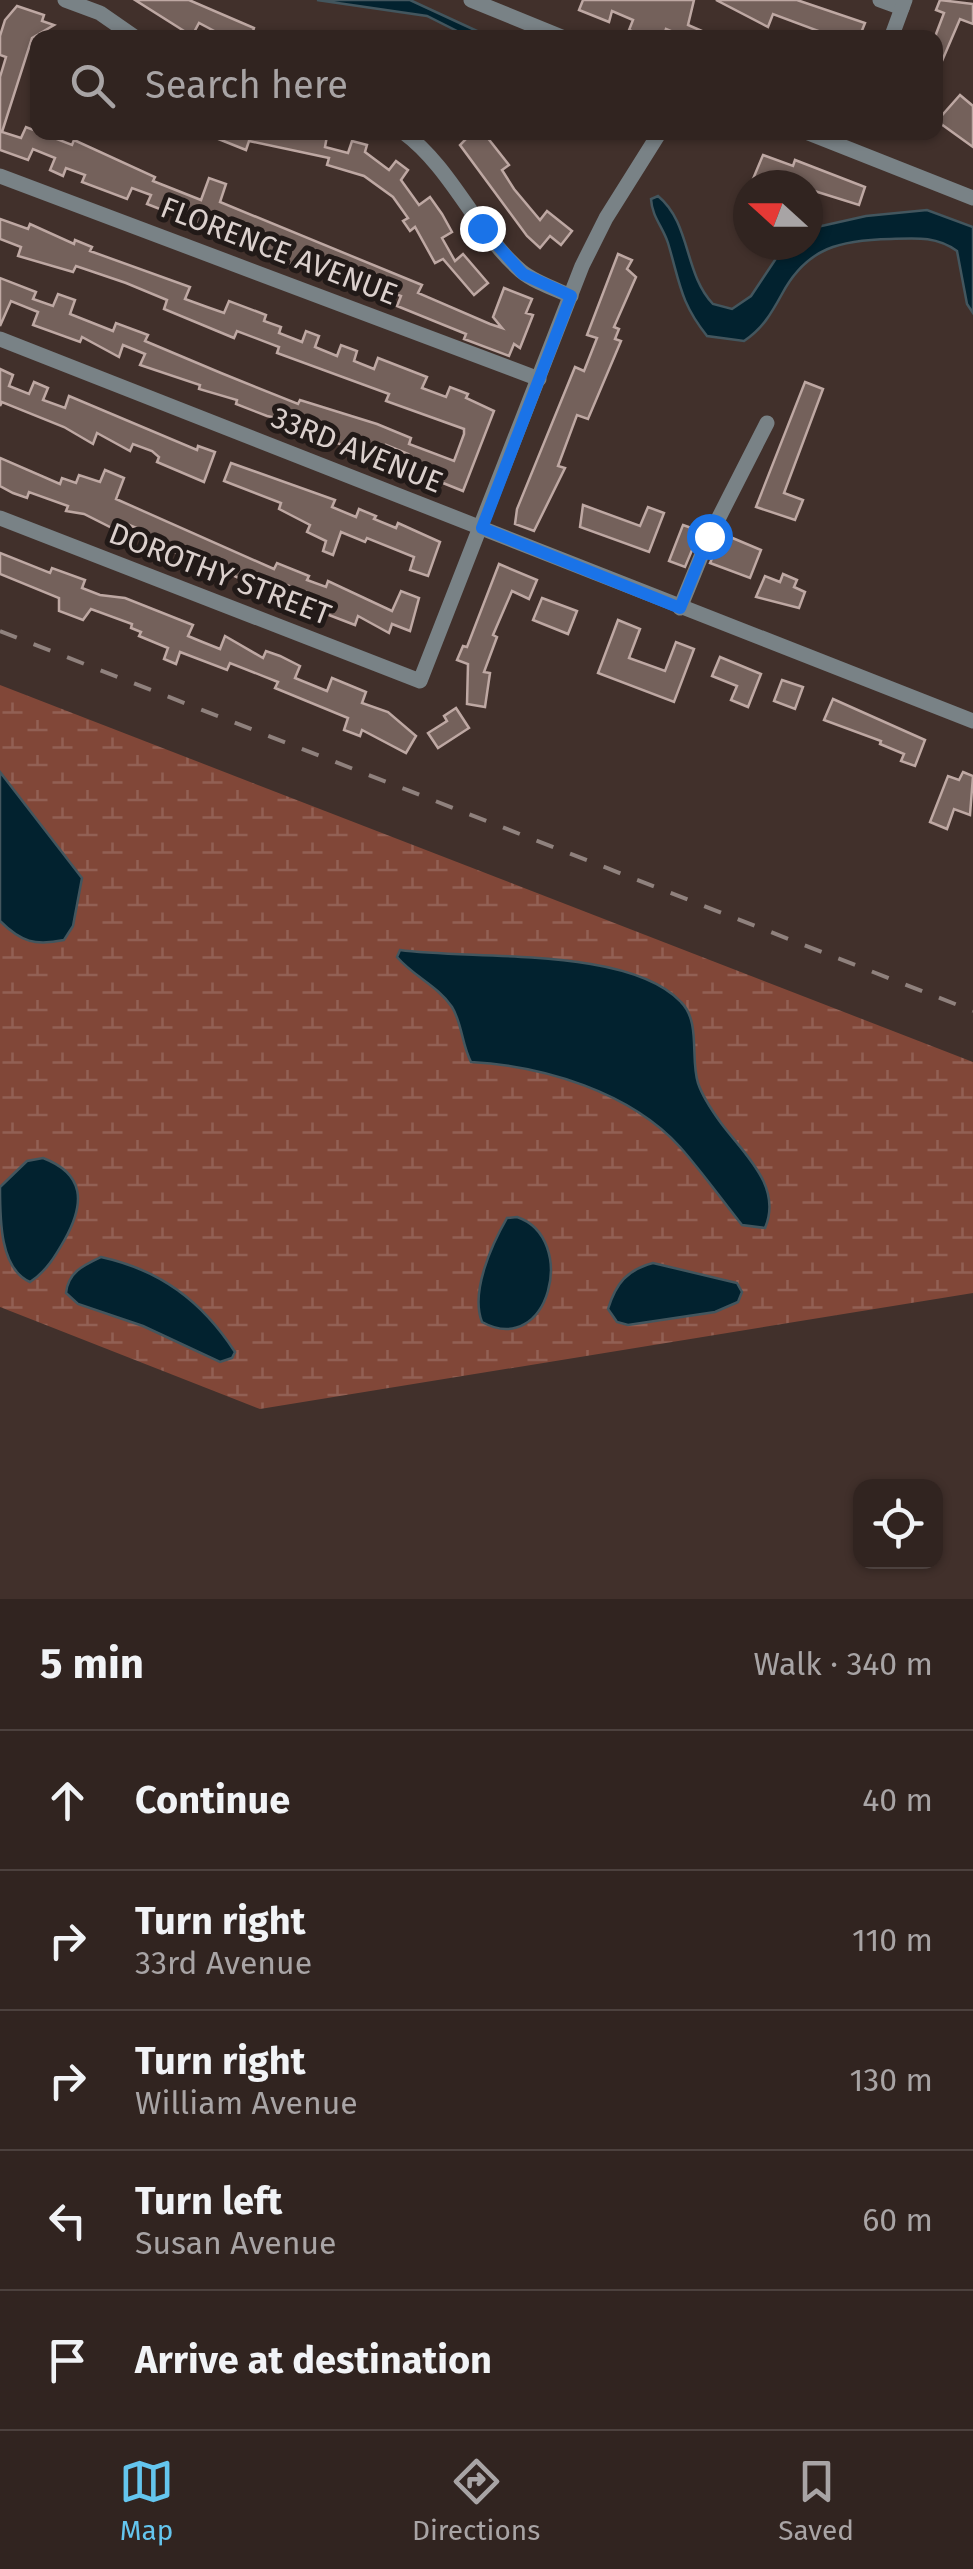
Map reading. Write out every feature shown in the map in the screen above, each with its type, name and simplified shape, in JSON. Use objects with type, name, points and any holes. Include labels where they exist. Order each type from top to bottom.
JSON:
[{"type":"street","points":[[65,0],[100,13],[124,30]]},
{"type":"street","points":[[471,0],[544,30]]},
{"type":"street","points":[[880,0],[903,4],[893,30]]},
{"type":"street","points":[[414,140],[428,151],[482,228],[523,274],[571,296]]},
{"type":"street","points":[[482,528],[571,296],[606,218],[655,140]]},
{"type":"street","points":[[851,140],[973,198]]},
{"type":"street","name":"FLORENCE AVENUE","points":[[0,176],[539,378]]},
{"type":"street","name":"33RD AVENUE","points":[[0,338],[973,721]]},
{"type":"street","points":[[680,608],[709,536],[767,423]]},
{"type":"street","name":"DOROTHY STREET","points":[[0,518],[420,681],[482,528]]},
{"type":"green space","points":[[0,685],[973,1062],[973,1293],[260,1409],[0,1307]]},
{"type":"water","points":[[317,0],[410,0],[475,30],[455,30],[427,16]]},
{"type":"water","points":[[658,196],[669,207],[697,278],[713,304],[732,309],[751,296],[775,260],[810,260],[792,278],[761,326],[744,341],[707,336],[686,302],[651,199]]},
{"type":"water","points":[[927,210],[973,227],[973,313],[967,304],[957,251],[941,243],[909,238],[856,241],[823,251],[823,226],[866,216]]},
{"type":"water","points":[[0,772],[82,878],[73,926],[64,940],[29,941],[0,921]]},
{"type":"water","points":[[400,950],[588,964],[657,984],[681,1002],[691,1020],[700,1088],[765,1184],[769,1213],[765,1228],[742,1225],[680,1147],[637,1111],[556,1076],[471,1062],[452,1007],[397,957]]},
{"type":"water","points":[[43,1158],[67,1172],[74,1181],[78,1202],[72,1226],[58,1251],[30,1282],[20,1276],[7,1255],[0,1187],[27,1161]]},
{"type":"water","points":[[517,1217],[536,1229],[547,1247],[551,1269],[548,1291],[539,1311],[524,1324],[505,1329],[482,1322],[479,1297],[484,1268],[495,1241],[507,1218]]},
{"type":"water","points":[[101,1257],[142,1270],[178,1290],[222,1334],[235,1352],[232,1358],[220,1362],[143,1326],[78,1304],[66,1293],[70,1280],[83,1266]]},
{"type":"water","points":[[653,1263],[737,1283],[742,1292],[738,1302],[715,1312],[628,1325],[617,1322],[608,1309],[619,1285],[636,1269]]},
{"type":"building","points":[[135,0],[189,0],[254,28],[212,30],[199,23],[195,30],[182,30]]},
{"type":"building","points":[[583,0],[694,0],[688,25],[700,30],[629,30],[633,20],[612,11],[609,22],[579,10]]},
{"type":"building","points":[[716,0],[797,0],[865,23],[862,30],[816,30],[773,14],[768,27]]},
{"type":"building","points":[[940,0],[973,4],[973,24],[960,19],[943,59],[943,30],[938,30],[944,13],[936,10]]},
{"type":"building","points":[[17,6],[44,15],[42,21],[54,25],[46,30],[30,30],[30,44],[2,132],[21,138],[26,127],[30,129],[30,140],[59,140],[72,145],[74,140],[155,177],[153,181],[201,200],[209,178],[226,184],[220,202],[422,285],[418,293],[502,328],[493,317],[504,288],[532,299],[526,313],[533,315],[520,348],[514,344],[509,356],[464,339],[466,334],[397,306],[401,296],[374,286],[372,292],[362,292],[227,239],[232,228],[213,220],[211,226],[196,223],[147,204],[151,195],[132,188],[127,199],[82,182],[85,175],[66,168],[63,176],[50,170],[55,158],[33,149],[28,160],[0,150],[0,77],[6,57],[0,55],[0,36],[5,20]]},
{"type":"building","points":[[960,95],[973,106],[973,147],[943,125],[943,114]]},
{"type":"building","points":[[221,140],[326,140],[325,147],[348,153],[352,141],[367,145],[365,152],[389,170],[396,161],[408,170],[401,180],[419,205],[430,197],[442,214],[452,232],[442,238],[455,261],[463,254],[488,283],[474,295],[443,259],[435,263],[415,227],[410,231],[403,221],[408,218],[393,197],[364,176],[327,165],[329,158],[249,141],[246,150]]},
{"type":"building","points":[[465,140],[489,140],[509,165],[502,170],[514,189],[540,220],[547,211],[572,231],[561,245],[550,236],[540,248],[527,236],[460,145]]},
{"type":"building","points":[[763,155],[793,166],[795,160],[821,170],[757,170]]},
{"type":"building","points":[[823,171],[865,187],[859,205],[823,194]]},
{"type":"building","points":[[0,219],[28,229],[30,224],[74,244],[75,240],[92,247],[90,251],[190,287],[185,299],[207,307],[224,313],[229,301],[266,315],[264,321],[281,327],[279,333],[302,342],[306,331],[319,336],[315,347],[337,356],[341,345],[357,351],[354,361],[374,369],[378,358],[427,377],[422,388],[446,397],[450,387],[468,394],[466,398],[494,411],[463,491],[418,473],[420,469],[404,463],[408,454],[386,445],[381,458],[363,453],[308,432],[310,425],[267,416],[236,404],[237,400],[199,389],[200,385],[140,365],[145,354],[123,345],[119,357],[82,337],[80,342],[33,325],[38,312],[11,301],[0,326],[0,278],[36,292],[33,299],[53,306],[58,294],[75,300],[70,314],[113,331],[116,323],[148,335],[145,341],[221,373],[298,404],[300,400],[377,424],[411,438],[409,444],[454,461],[464,434],[464,429],[386,401],[389,394],[277,353],[279,347],[237,331],[234,338],[164,309],[167,300],[126,283],[76,266],[73,272],[18,256],[21,247],[0,239]]},
{"type":"building","points":[[618,254],[632,260],[627,269],[636,277],[614,327],[619,329],[615,339],[621,341],[588,419],[577,415],[558,466],[565,468],[534,531],[515,524],[517,509],[575,367],[584,371],[597,338],[587,335]]},
{"type":"building","points":[[0,369],[13,375],[9,386],[29,394],[34,382],[48,388],[43,400],[65,408],[69,396],[197,450],[198,446],[215,452],[204,482],[157,462],[159,457],[152,451],[133,444],[130,451],[97,433],[93,444],[64,427],[2,402],[0,406]]},
{"type":"building","points":[[805,382],[823,389],[784,493],[803,500],[795,520],[756,507]]},
{"type":"building","points":[[0,458],[60,484],[62,478],[76,483],[79,475],[100,482],[105,470],[124,478],[116,499],[274,569],[277,563],[326,587],[328,581],[392,611],[401,591],[419,598],[410,631],[392,624],[389,633],[358,616],[355,625],[321,612],[323,607],[303,600],[306,593],[284,584],[279,597],[196,558],[156,548],[158,544],[138,536],[141,530],[122,522],[118,531],[84,514],[66,511],[68,506],[29,492],[27,498],[13,493],[0,486]]},
{"type":"building","points":[[231,463],[335,500],[332,507],[356,517],[359,509],[396,528],[398,523],[440,542],[428,576],[410,570],[414,557],[367,538],[365,542],[341,532],[333,555],[323,551],[326,541],[307,532],[310,525],[279,509],[281,503],[224,481]]},
{"type":"building","points":[[583,505],[640,526],[648,507],[664,513],[649,552],[580,527]]},
{"type":"building","points":[[683,525],[700,531],[685,567],[669,561]]},
{"type":"building","points":[[723,534],[761,550],[750,578],[710,563]]},
{"type":"building","points":[[0,553],[50,573],[52,568],[85,580],[82,588],[125,598],[193,625],[188,636],[220,649],[225,636],[263,658],[266,651],[280,656],[300,666],[295,678],[327,691],[332,678],[366,692],[362,703],[388,712],[416,736],[406,753],[362,730],[360,736],[344,730],[348,718],[275,688],[278,682],[230,663],[227,670],[180,652],[176,664],[164,659],[168,648],[139,636],[141,632],[131,628],[132,624],[91,609],[83,620],[59,611],[59,598],[0,574]]},
{"type":"building","points":[[499,564],[537,580],[529,599],[512,591],[493,635],[497,637],[484,672],[490,673],[485,707],[467,704],[468,664],[457,660],[463,646],[467,647]]},
{"type":"building","points":[[783,574],[797,580],[794,587],[805,592],[799,608],[756,597],[765,576],[780,582]]},
{"type":"building","points":[[542,598],[577,611],[568,634],[533,620]]},
{"type":"building","points":[[618,620],[640,629],[629,658],[665,671],[676,642],[694,649],[674,702],[598,673]]},
{"type":"building","points":[[720,657],[761,674],[748,707],[731,700],[737,686],[712,676]]},
{"type":"building","points":[[782,680],[803,687],[795,709],[774,701]]},
{"type":"building","points":[[833,699],[925,740],[915,766],[901,761],[904,754],[880,744],[881,741],[824,720]]},
{"type":"building","points":[[456,708],[469,728],[438,748],[428,733],[447,721],[444,716]]},
{"type":"building","points":[[963,772],[973,776],[970,815],[954,809],[947,829],[930,822],[948,776],[959,780]]},
{"type":"railway","points":[[0,631],[973,1011]]},
{"type":"route","points":[[482,228],[523,274],[571,296],[482,528],[680,608],[709,536]]}]
